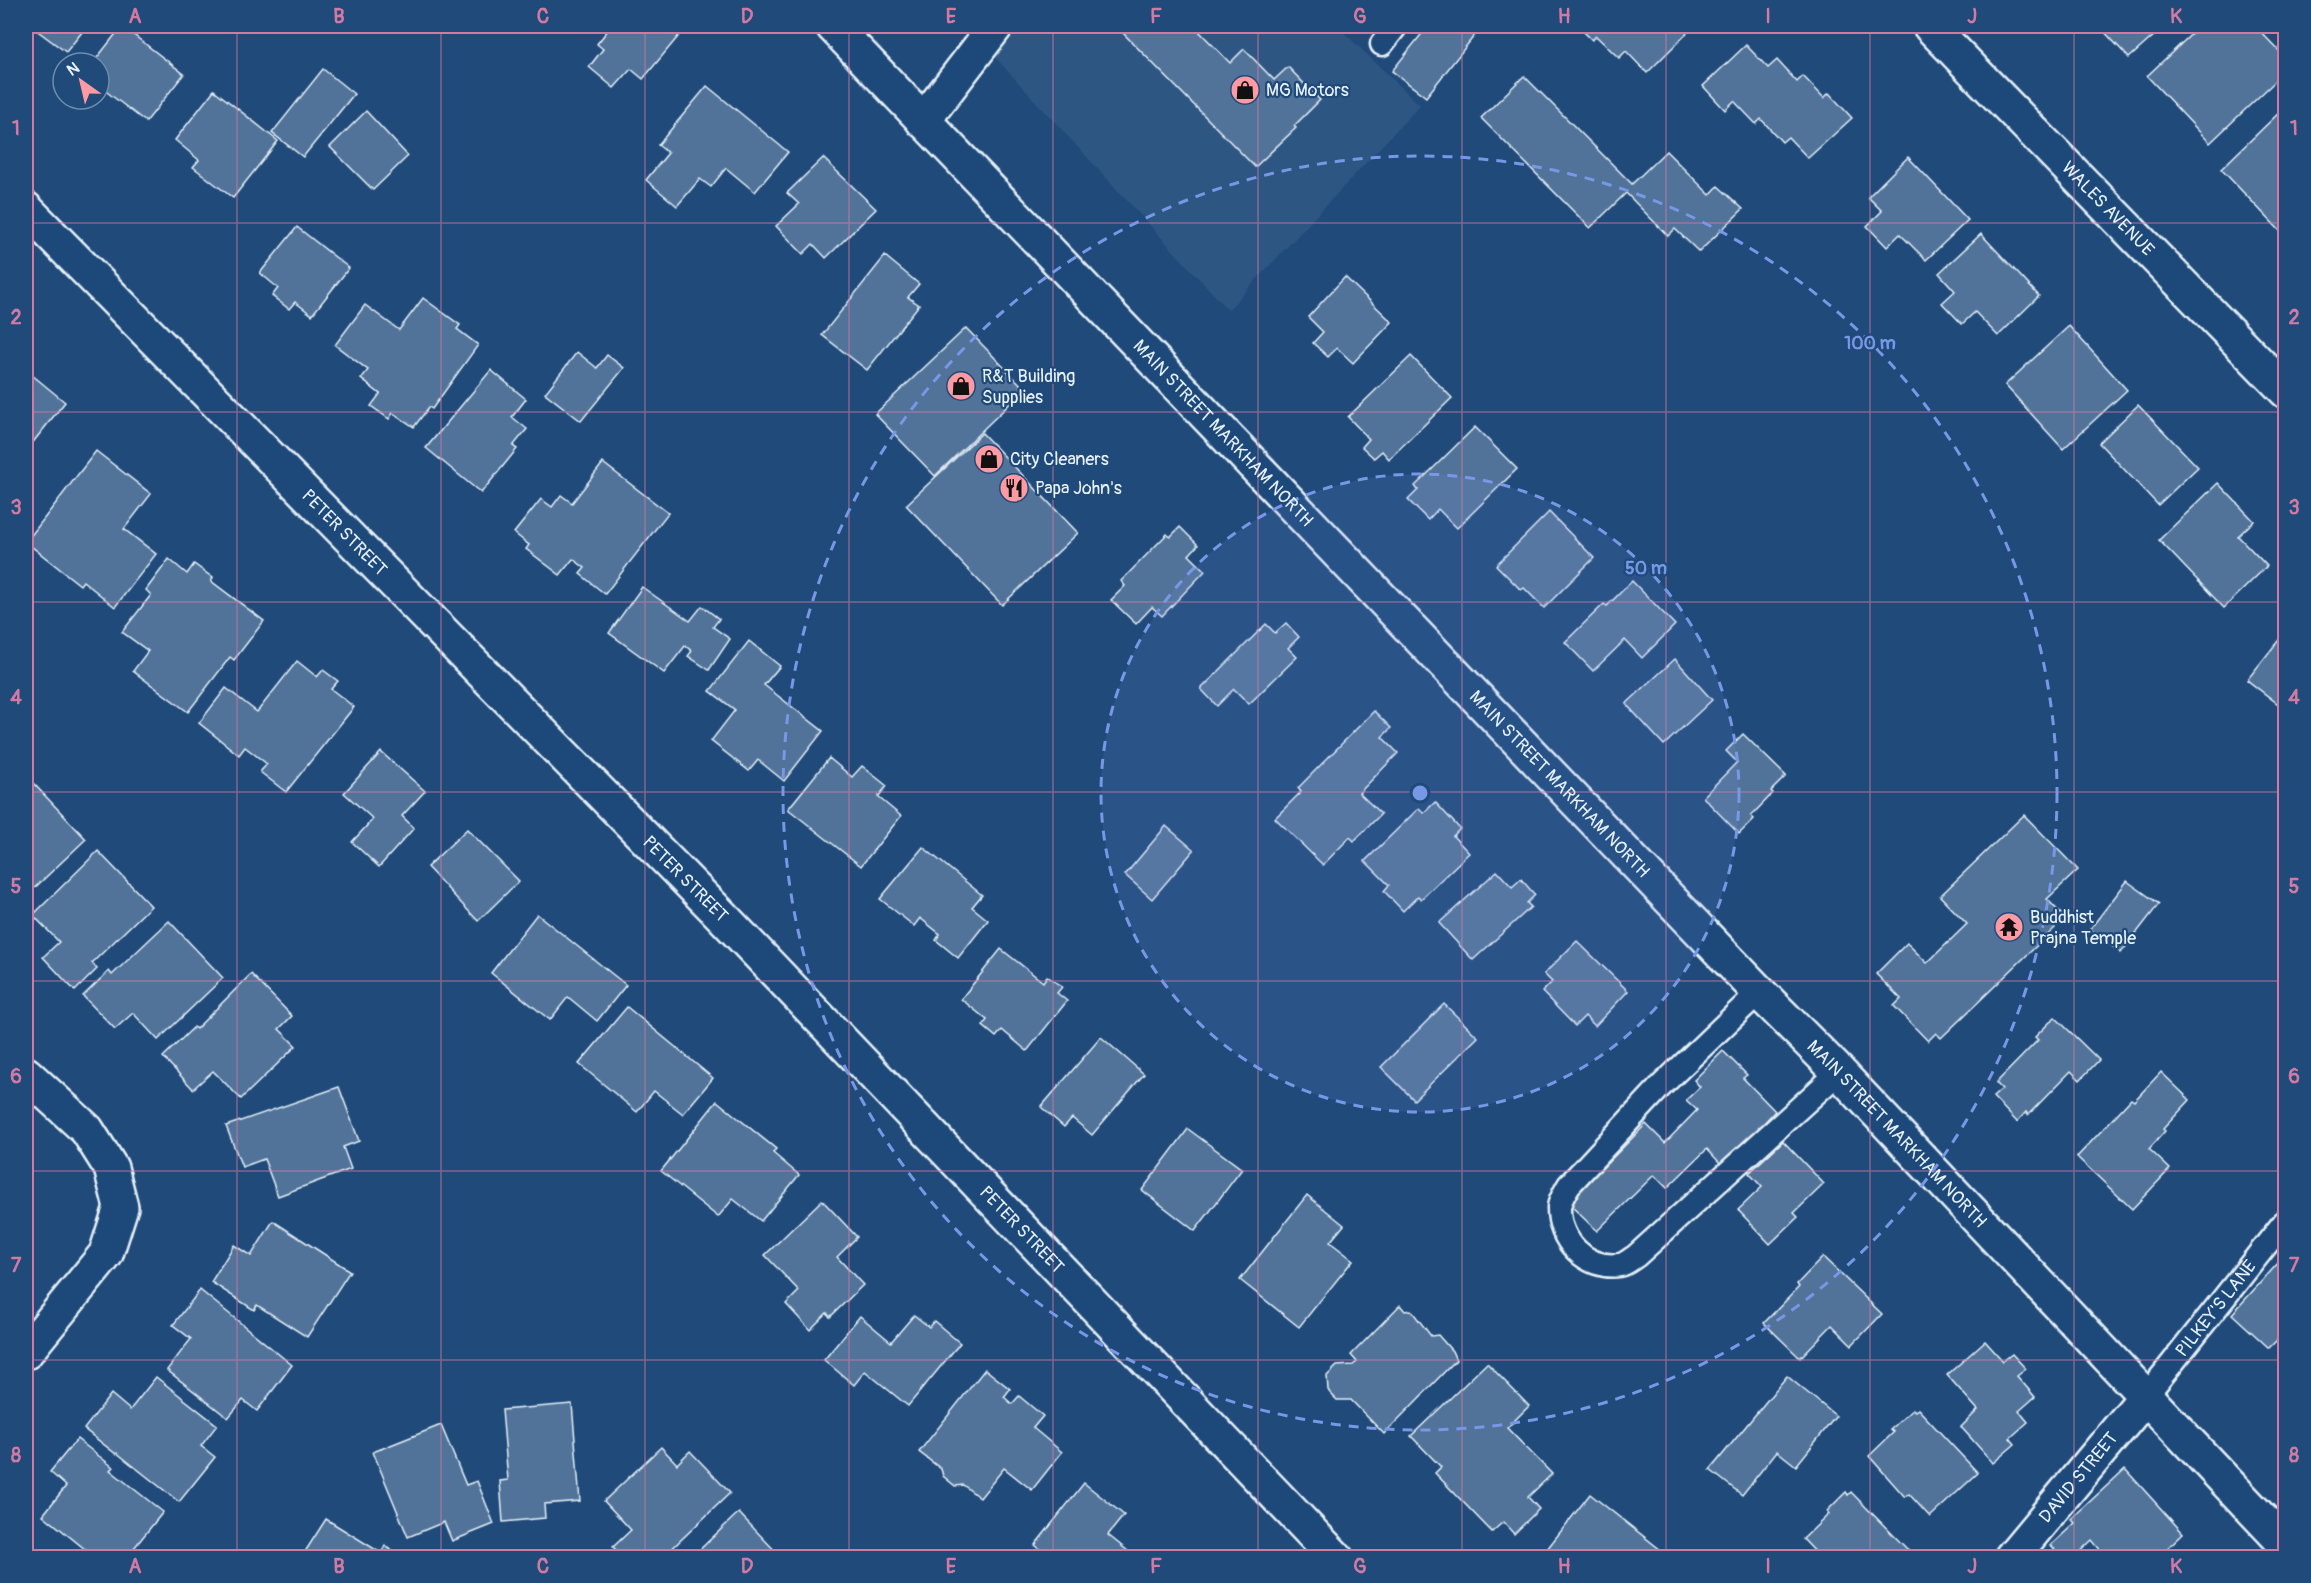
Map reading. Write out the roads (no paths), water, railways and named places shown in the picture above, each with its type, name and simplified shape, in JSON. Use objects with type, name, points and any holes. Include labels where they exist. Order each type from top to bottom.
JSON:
[{"type":"street","name":"MAIN STREET MARKHAM NORTH","points":[[833,26],[1759,992],[1839,1072],[2286,1545]]},
{"type":"street","points":[[923,121],[996,26]]},
{"type":"street","name":"WALES AVENUE","points":[[1930,26],[2286,391]]},
{"type":"street","name":"PETER STREET","points":[[26,209],[723,917],[1336,1557]]},
{"type":"street","points":[[26,1074],[87,1130],[111,1168],[121,1207],[106,1254],[26,1352]]},
{"type":"street","name":"DAVID STREET","points":[[2011,1557],[2146,1396]]},
{"type":"lane","points":[[1382,45],[1396,26]]},
{"type":"lane","points":[[1759,992],[1661,1086],[1569,1185],[1559,1204],[1561,1226],[1570,1245],[1589,1260],[1606,1265],[1622,1264],[1636,1256],[1839,1072]]},
{"type":"lane","name":"PILKEY'S LANE","points":[[2146,1396],[2286,1220]]},
{"type":"place","name":"MG Motors","points":[[1245,90]]},
{"type":"place","name":"R&T Building Supplies","points":[[961,386]]},
{"type":"place","name":"City Cleaners","points":[[989,459]]},
{"type":"place","name":"Papa John's","points":[[1014,488]]},
{"type":"place","name":"Buddhist Prajna Temple","points":[[2009,927]]}]
